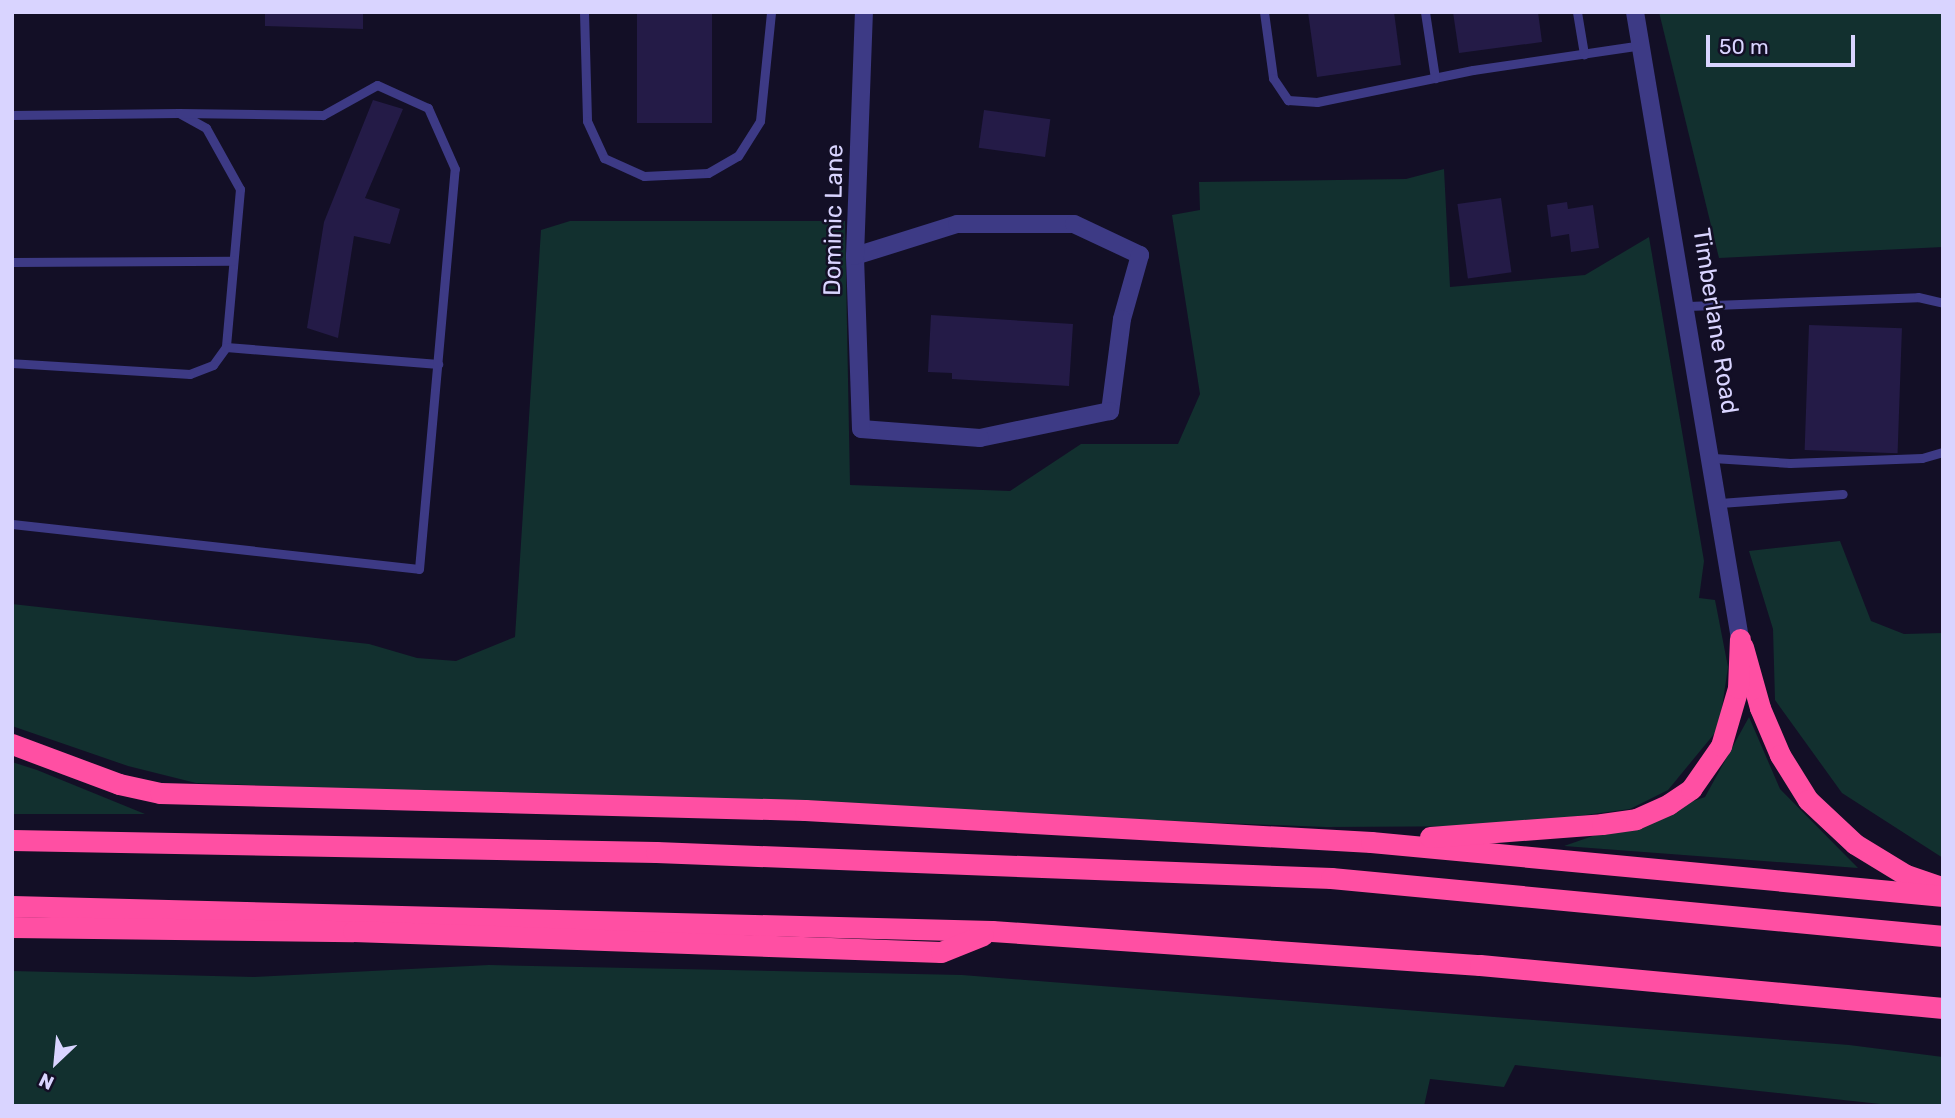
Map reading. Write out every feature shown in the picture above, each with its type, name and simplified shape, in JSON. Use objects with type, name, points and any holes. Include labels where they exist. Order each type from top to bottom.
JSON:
[{"type":"highway","points":[[1371,842],[1602,824],[1636,819],[1669,804],[1691,789],[1721,746],[1738,688],[1740,639]]},
{"type":"highway","points":[[1740,639],[1765,720],[1780,755],[1808,800],[1854,844],[1906,875],[1943,888]]},
{"type":"highway","points":[[12,744],[119,784],[160,793],[805,810],[1371,842],[1943,896]]},
{"type":"highway","points":[[12,840],[656,852],[1331,878],[1943,936]]},
{"type":"highway","points":[[12,906],[992,931],[1480,965],[1943,1008]]},
{"type":"highway","points":[[12,928],[354,931],[941,951],[992,931]]},
{"type":"street","name":"Dominic Lane","points":[[855,256],[957,224],[1074,224],[1140,255],[1122,319],[1110,411],[980,438],[861,429],[855,256],[864,12]]},
{"type":"street","name":"Timberlane Road","points":[[1635,12],[1688,306],[1740,639]]},
{"type":"lane","points":[[584,12],[587,121],[604,158],[644,176],[708,173],[738,156],[760,121],[771,12]]},
{"type":"lane","points":[[1264,12],[1273,78],[1289,100],[1317,102],[1435,78],[1642,45]]},
{"type":"lane","points":[[1425,12],[1435,78]]},
{"type":"lane","points":[[1577,12],[1584,54]]},
{"type":"lane","points":[[12,116],[180,113],[323,115],[377,85],[428,108],[455,169],[419,569],[12,524]]},
{"type":"lane","points":[[12,363],[190,373],[213,365],[226,348],[240,189],[206,128],[180,113]]},
{"type":"lane","points":[[12,262],[233,261]]},
{"type":"lane","points":[[1688,306],[1918,297],[1943,303]]},
{"type":"lane","points":[[226,348],[438,364]]},
{"type":"lane","points":[[1713,458],[1790,463],[1922,458],[1943,452]]},
{"type":"lane","points":[[1720,503],[1843,494]]},
{"type":"green space","points":[[1659,12],[1943,12],[1943,247],[1719,258]]},
{"type":"green space","points":[[1444,169],[1450,287],[1585,275],[1649,237],[1704,561],[1699,598],[1715,600],[1728,667],[1719,728],[1668,790],[1630,809],[1504,826],[1326,827],[196,783],[128,766],[12,726],[12,604],[369,644],[417,658],[456,661],[515,637],[541,230],[570,221],[845,221],[850,485],[1010,491],[1081,444],[1178,444],[1200,394],[1172,215],[1200,210],[1199,182],[1406,179]]},
{"type":"green space","points":[[1840,541],[1871,621],[1904,634],[1943,633],[1943,858],[1842,793],[1775,700],[1773,629],[1749,551]]},
{"type":"green space","points":[[1749,717],[1780,789],[1858,868],[1564,846],[1705,797]]},
{"type":"green space","points":[[12,762],[37,770],[145,814],[12,814]]},
{"type":"green space","points":[[489,965],[962,975],[1849,1045],[1943,1057],[1943,1106],[1899,1106],[1515,1065],[1504,1087],[1430,1079],[1424,1106],[12,1106],[12,971],[254,977]]},
{"type":"building","points":[[265,12],[363,12],[363,29],[265,26]]},
{"type":"building","points":[[637,12],[712,12],[712,123],[637,123]]},
{"type":"building","points":[[1308,12],[1394,12],[1401,65],[1317,77]]},
{"type":"building","points":[[1453,12],[1538,12],[1542,42],[1459,53]]},
{"type":"building","points":[[373,100],[403,109],[365,198],[400,209],[390,244],[354,236],[338,338],[307,328],[324,222]]},
{"type":"building","points":[[984,110],[1050,119],[1045,157],[979,148]]},
{"type":"building","points":[[1501,198],[1511,272],[1468,278],[1457,204]]},
{"type":"building","points":[[1567,202],[1568,209],[1593,205],[1599,248],[1571,252],[1569,234],[1551,237],[1547,205]]},
{"type":"building","points":[[931,315],[1073,324],[1069,386],[952,379],[952,373],[928,372]]},
{"type":"building","points":[[1809,325],[1902,328],[1898,453],[1805,450]]}]
